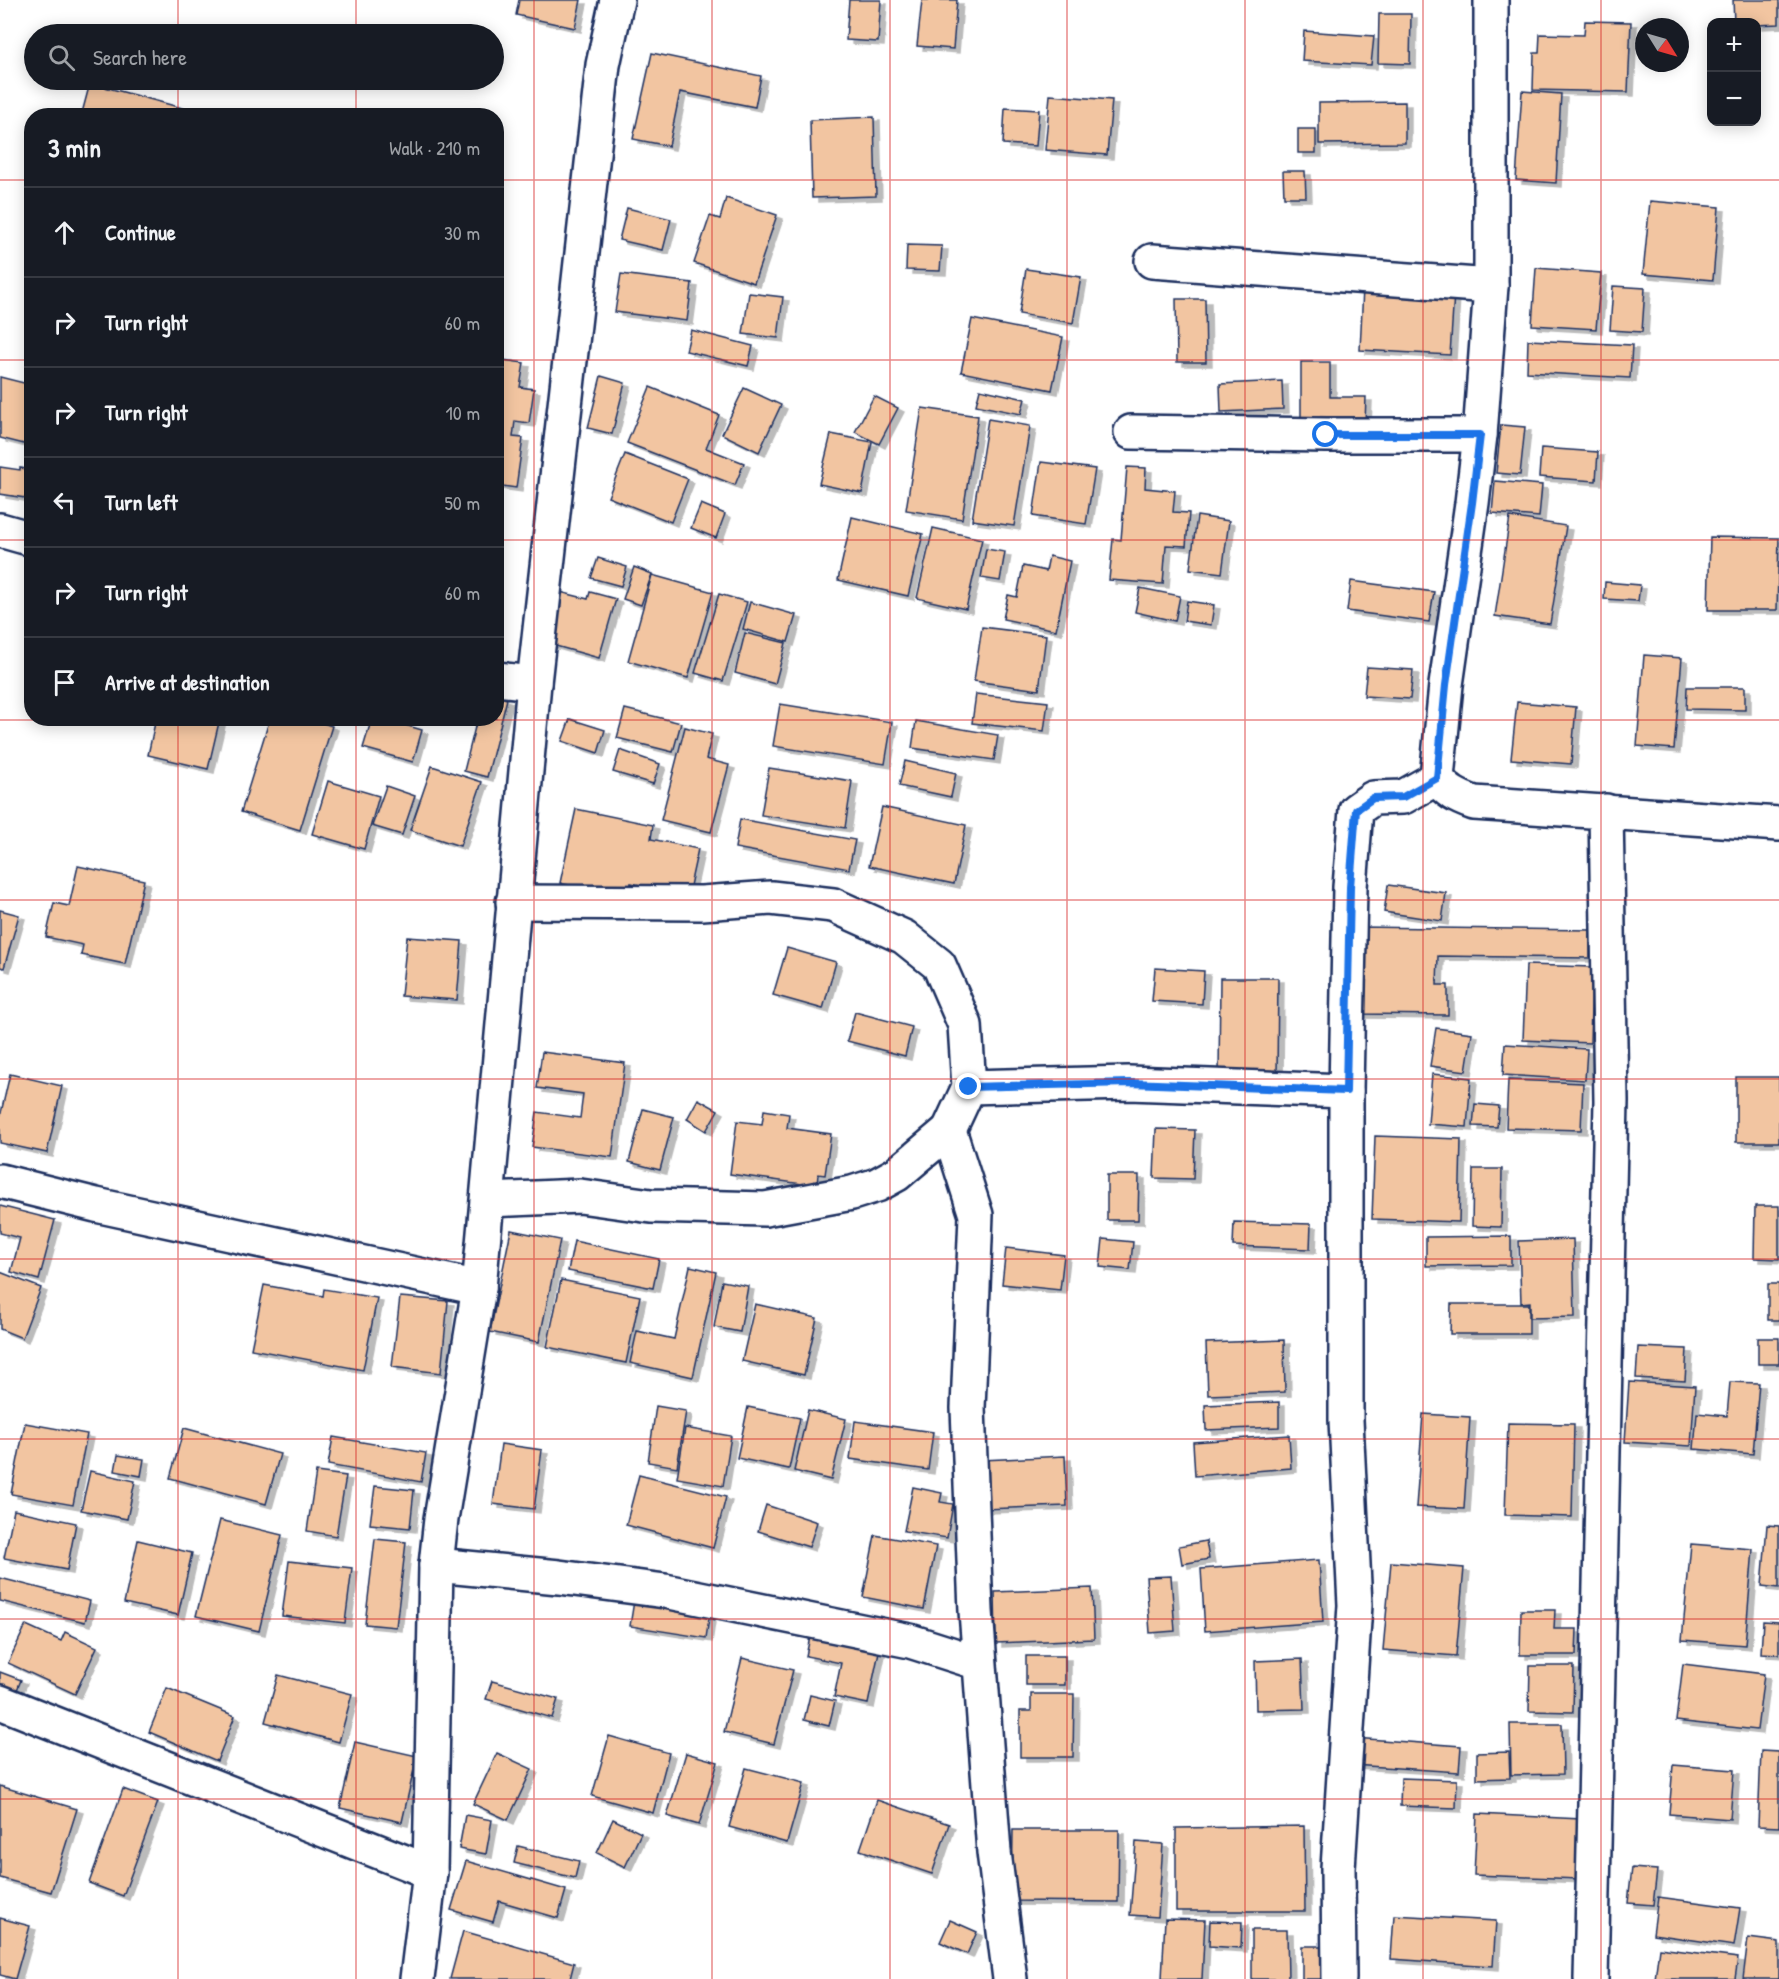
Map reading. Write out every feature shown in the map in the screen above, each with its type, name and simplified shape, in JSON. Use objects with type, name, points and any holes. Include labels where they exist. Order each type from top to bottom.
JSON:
[{"type":"street","points":[[417,1979],[430,1872],[436,1565],[441,1519],[479,1288],[534,683],[603,65],[617,0]]},
{"type":"street","points":[[1491,0],[1491,286],[1480,435],[1446,685],[1437,778],[1444,788],[1455,796],[1474,803],[1779,824]]},
{"type":"street","points":[[1152,261],[1491,286]]},
{"type":"street","points":[[1131,432],[1480,435]]},
{"type":"street","points":[[0,531],[24,537]]},
{"type":"street","points":[[504,681],[534,683]]},
{"type":"street","points":[[1339,1979],[1338,1868],[1355,1605],[1346,1420],[1346,1091],[1350,887],[1356,810],[1373,798],[1403,797],[1437,778]]},
{"type":"street","points":[[1591,1979],[1611,1101],[1606,811]]},
{"type":"street","points":[[488,1200],[580,1196],[651,1206],[765,1209],[852,1193],[877,1185],[897,1174],[949,1130],[969,1087],[965,1025],[939,965],[904,937],[833,905],[771,898],[702,903],[513,902]]},
{"type":"street","points":[[969,1087],[1129,1083],[1346,1091]]},
{"type":"street","points":[[949,1130],[976,1215],[968,1408],[979,1663],[994,1852],[1010,1979]]},
{"type":"street","points":[[0,1181],[96,1205],[479,1288]]},
{"type":"street","points":[[436,1565],[559,1576],[665,1590],[910,1641],[979,1663]]},
{"type":"street","points":[[0,1702],[430,1872]]},
{"type":"building","points":[[519,0],[581,0],[575,28],[516,15]]},
{"type":"building","points":[[849,0],[881,0],[878,42],[846,40]]},
{"type":"building","points":[[922,0],[957,0],[953,49],[917,46]]},
{"type":"building","points":[[1733,0],[1779,0],[1779,24],[1761,25],[1761,18],[1734,18]]},
{"type":"building","points":[[1379,14],[1411,14],[1410,64],[1378,63]]},
{"type":"building","points":[[1585,21],[1631,22],[1628,92],[1533,90],[1534,53],[1539,53],[1540,34],[1584,35]]},
{"type":"building","points":[[1304,31],[1374,36],[1371,65],[1302,61]]},
{"type":"building","points":[[652,53],[761,76],[755,107],[680,92],[669,146],[633,139]]},
{"type":"building","points":[[88,90],[116,90],[182,108],[83,108]]},
{"type":"building","points":[[1522,91],[1561,94],[1556,183],[1516,180]]},
{"type":"building","points":[[1050,95],[1112,100],[1107,155],[1045,150]]},
{"type":"building","points":[[1405,102],[1405,143],[1319,144],[1319,103]]},
{"type":"building","points":[[1005,108],[1039,110],[1036,146],[1003,144]]},
{"type":"building","points":[[874,117],[876,196],[812,198],[810,120]]},
{"type":"building","points":[[1298,129],[1316,129],[1316,153],[1298,153]]},
{"type":"building","points":[[1283,171],[1305,171],[1306,197],[1284,197]]},
{"type":"building","points":[[726,198],[777,215],[754,283],[694,263],[710,216],[720,219]]},
{"type":"building","points":[[1650,201],[1719,207],[1713,280],[1643,274]]},
{"type":"building","points":[[627,208],[671,219],[663,250],[619,240]]},
{"type":"building","points":[[907,245],[942,246],[940,271],[906,270]]},
{"type":"building","points":[[1536,268],[1601,273],[1596,329],[1532,325]]},
{"type":"building","points":[[1026,269],[1081,277],[1073,323],[1019,314]]},
{"type":"building","points":[[621,274],[692,283],[687,321],[615,312]]},
{"type":"building","points":[[1613,286],[1645,288],[1642,332],[1610,330]]},
{"type":"building","points":[[1363,288],[1454,293],[1450,355],[1360,350]]},
{"type":"building","points":[[749,293],[783,297],[778,338],[743,334]]},
{"type":"building","points":[[1176,299],[1205,299],[1206,362],[1177,362]]},
{"type":"building","points":[[972,319],[1063,337],[1052,390],[961,372]]},
{"type":"building","points":[[691,330],[753,346],[748,366],[686,351]]},
{"type":"building","points":[[1528,340],[1632,345],[1630,378],[1527,372]]},
{"type":"building","points":[[504,360],[524,363],[520,387],[534,389],[529,423],[515,421],[513,437],[523,438],[516,488],[504,486]]},
{"type":"building","points":[[1301,362],[1330,362],[1330,397],[1366,397],[1365,423],[1301,424]]},
{"type":"building","points":[[601,376],[625,383],[612,434],[588,428]]},
{"type":"building","points":[[0,377],[24,383],[24,444],[0,438]]},
{"type":"building","points":[[1282,381],[1283,409],[1221,412],[1220,384]]},
{"type":"building","points":[[650,387],[719,415],[706,448],[744,463],[735,485],[627,443]]},
{"type":"building","points":[[744,388],[781,405],[759,452],[722,434]]},
{"type":"building","points":[[980,389],[1025,399],[1021,414],[976,405]]},
{"type":"building","points":[[874,396],[898,408],[879,444],[855,432]]},
{"type":"building","points":[[922,408],[978,416],[962,519],[906,510]]},
{"type":"building","points":[[988,419],[1030,426],[1014,526],[972,520]]},
{"type":"building","points":[[1501,425],[1525,427],[1520,475],[1496,473]]},
{"type":"building","points":[[831,434],[872,442],[862,493],[819,484]]},
{"type":"building","points":[[1541,448],[1598,452],[1596,481],[1539,477]]},
{"type":"building","points":[[625,454],[688,479],[671,522],[608,497]]},
{"type":"building","points":[[1041,462],[1095,469],[1086,524],[1033,516]]},
{"type":"building","points":[[0,467],[24,469],[24,498],[0,494]]},
{"type":"building","points":[[1127,467],[1146,468],[1145,488],[1175,491],[1173,512],[1189,513],[1186,546],[1166,545],[1163,584],[1109,580],[1113,539],[1121,540]]},
{"type":"building","points":[[1495,481],[1542,485],[1539,517],[1492,513]]},
{"type":"building","points":[[701,504],[725,514],[716,538],[691,528]]},
{"type":"building","points":[[1197,516],[1229,521],[1222,573],[1190,569]]},
{"type":"building","points":[[852,517],[923,534],[908,596],[838,580]]},
{"type":"building","points":[[1510,517],[1566,526],[1550,624],[1495,616]]},
{"type":"building","points":[[933,528],[982,539],[966,609],[917,598]]},
{"type":"building","points":[[1710,537],[1779,538],[1777,610],[1708,610]]},
{"type":"building","points":[[986,549],[1005,552],[1000,581],[981,578]]},
{"type":"building","points":[[1049,556],[1070,561],[1056,630],[1003,619],[1008,595],[1017,597],[1023,566],[1046,571]]},
{"type":"building","points":[[598,558],[627,567],[621,586],[591,578]]},
{"type":"building","points":[[634,567],[652,574],[641,605],[623,599]]},
{"type":"building","points":[[652,575],[713,592],[688,678],[628,661]]},
{"type":"building","points":[[1351,581],[1434,592],[1429,622],[1347,611]]},
{"type":"building","points":[[1605,582],[1640,585],[1638,601],[1604,599]]},
{"type":"building","points":[[1140,588],[1180,596],[1175,621],[1135,612]]},
{"type":"building","points":[[560,592],[588,599],[590,592],[616,599],[599,658],[545,643]]},
{"type":"building","points":[[719,594],[747,602],[723,681],[695,673]]},
{"type":"building","points":[[1187,601],[1214,605],[1211,625],[1184,621]]},
{"type":"building","points":[[750,602],[796,615],[788,642],[743,629]]},
{"type":"building","points":[[982,627],[1046,635],[1039,690],[974,681]]},
{"type":"building","points":[[745,633],[786,643],[775,684],[735,673]]},
{"type":"building","points":[[1644,655],[1682,658],[1674,749],[1637,746]]},
{"type":"building","points":[[1367,667],[1413,670],[1410,699],[1364,696]]},
{"type":"building","points":[[1687,687],[1745,687],[1745,710],[1686,709]]},
{"type":"building","points":[[976,694],[1048,702],[1044,731],[972,723]]},
{"type":"building","points":[[1517,702],[1576,707],[1571,764],[1511,759]]},
{"type":"building","points":[[780,704],[892,722],[885,764],[773,746]]},
{"type":"building","points":[[625,709],[681,723],[673,752],[617,738]]},
{"type":"building","points":[[570,719],[605,730],[598,753],[562,741]]},
{"type":"building","points":[[916,721],[998,735],[994,760],[912,748]]},
{"type":"building","points":[[154,726],[218,726],[208,769],[148,755]]},
{"type":"building","points":[[268,726],[332,726],[300,830],[241,812]]},
{"type":"building","points":[[370,726],[408,726],[422,730],[413,762],[363,748]]},
{"type":"building","points":[[475,726],[500,726],[487,777],[464,771]]},
{"type":"building","points":[[685,727],[712,734],[706,759],[729,765],[711,832],[661,820]]},
{"type":"building","points":[[620,750],[660,764],[653,784],[613,772]]},
{"type":"building","points":[[905,761],[956,773],[951,797],[899,786]]},
{"type":"building","points":[[432,766],[482,782],[460,846],[410,830]]},
{"type":"building","points":[[769,768],[852,781],[845,828],[761,815]]},
{"type":"building","points":[[328,781],[379,796],[364,849],[312,834]]},
{"type":"building","points":[[386,786],[415,796],[402,835],[372,826]]},
{"type":"building","points":[[882,807],[966,825],[954,884],[869,866]]},
{"type":"building","points":[[576,809],[653,825],[651,839],[698,849],[688,895],[631,883],[628,897],[560,883]]},
{"type":"building","points":[[740,819],[855,840],[849,869],[735,848]]},
{"type":"building","points":[[78,866],[144,880],[125,964],[81,955],[83,945],[46,937],[54,903],[69,906]]},
{"type":"building","points":[[1388,885],[1446,893],[1442,921],[1384,912]]},
{"type":"building","points":[[0,910],[19,915],[4,968],[0,967]]},
{"type":"building","points":[[1359,927],[1590,930],[1590,958],[1438,956],[1437,985],[1448,985],[1448,1015],[1357,1014]]},
{"type":"building","points":[[407,937],[462,941],[457,1000],[401,996]]},
{"type":"building","points":[[787,948],[836,962],[823,1009],[773,995]]},
{"type":"building","points":[[1526,965],[1592,967],[1590,1043],[1523,1040]]},
{"type":"building","points":[[1155,968],[1204,971],[1202,1004],[1152,1001]]},
{"type":"building","points":[[1220,978],[1278,978],[1277,1078],[1219,1077]]},
{"type":"building","points":[[855,1012],[912,1027],[905,1056],[847,1041]]},
{"type":"building","points":[[1436,1028],[1472,1033],[1466,1071],[1430,1066]]},
{"type":"building","points":[[1505,1044],[1587,1049],[1585,1080],[1503,1075]]},
{"type":"building","points":[[542,1052],[625,1063],[612,1157],[532,1147],[537,1112],[580,1118],[583,1094],[537,1088]]},
{"type":"building","points":[[10,1074],[62,1086],[47,1153],[0,1143],[0,1117]]},
{"type":"building","points":[[1432,1074],[1471,1078],[1467,1127],[1428,1124]]},
{"type":"building","points":[[1736,1077],[1779,1077],[1779,1142],[1736,1142]]},
{"type":"building","points":[[1508,1080],[1583,1083],[1581,1130],[1506,1128]]},
{"type":"building","points":[[698,1099],[718,1110],[706,1131],[687,1119]]},
{"type":"building","points":[[1475,1104],[1499,1106],[1497,1127],[1473,1126]]},
{"type":"building","points":[[643,1109],[674,1117],[660,1170],[629,1162]]},
{"type":"building","points":[[764,1110],[789,1114],[787,1128],[831,1134],[825,1175],[818,1174],[817,1186],[730,1174],[737,1121],[762,1124]]},
{"type":"building","points":[[1156,1129],[1195,1130],[1193,1179],[1154,1178]]},
{"type":"building","points":[[1375,1136],[1461,1139],[1459,1222],[1372,1219]]},
{"type":"building","points":[[1473,1169],[1502,1169],[1501,1227],[1472,1226]]},
{"type":"building","points":[[1107,1175],[1139,1175],[1138,1220],[1107,1220]]},
{"type":"building","points":[[0,1206],[55,1220],[39,1280],[11,1272],[20,1238],[0,1233]]},
{"type":"building","points":[[1755,1206],[1779,1206],[1779,1259],[1754,1258]]},
{"type":"building","points":[[1234,1222],[1311,1224],[1310,1249],[1233,1246]]},
{"type":"building","points":[[511,1230],[560,1240],[539,1342],[490,1332]]},
{"type":"building","points":[[1511,1236],[1511,1265],[1426,1266],[1426,1237]]},
{"type":"building","points":[[1103,1239],[1133,1242],[1130,1270],[1100,1267]]},
{"type":"building","points":[[1573,1239],[1575,1317],[1530,1318],[1530,1302],[1521,1303],[1519,1241]]},
{"type":"building","points":[[574,1241],[659,1259],[653,1288],[568,1271]]},
{"type":"building","points":[[1006,1248],[1064,1255],[1060,1290],[1002,1284]]},
{"type":"building","points":[[690,1266],[716,1272],[693,1377],[630,1363],[637,1331],[674,1339]]},
{"type":"building","points":[[0,1272],[41,1288],[22,1338],[0,1329]]},
{"type":"building","points":[[561,1280],[640,1296],[626,1363],[547,1347]]},
{"type":"building","points":[[722,1281],[748,1286],[740,1332],[714,1327]]},
{"type":"building","points":[[1768,1284],[1779,1284],[1779,1320],[1768,1320]]},
{"type":"building","points":[[264,1285],[323,1296],[324,1289],[377,1298],[363,1370],[251,1349]]},
{"type":"building","points":[[400,1297],[448,1301],[441,1373],[392,1367]]},
{"type":"building","points":[[755,1304],[817,1318],[804,1375],[742,1361]]},
{"type":"building","points":[[1451,1304],[1529,1304],[1529,1334],[1450,1334]]},
{"type":"building","points":[[1758,1338],[1779,1338],[1779,1364],[1758,1364]]},
{"type":"building","points":[[1284,1340],[1285,1392],[1208,1395],[1206,1343]]},
{"type":"building","points":[[1638,1347],[1687,1349],[1685,1381],[1636,1378]]},
{"type":"building","points":[[1629,1382],[1695,1386],[1691,1446],[1625,1442]]},
{"type":"building","points":[[1730,1382],[1759,1383],[1753,1454],[1694,1449],[1697,1413],[1727,1416]]},
{"type":"building","points":[[1279,1402],[1279,1427],[1206,1430],[1205,1405]]},
{"type":"building","points":[[656,1406],[686,1411],[677,1467],[648,1462]]},
{"type":"building","points":[[748,1407],[800,1418],[789,1469],[737,1458]]},
{"type":"building","points":[[808,1410],[846,1419],[831,1480],[794,1471]]},
{"type":"building","points":[[1423,1414],[1470,1417],[1464,1509],[1416,1507]]},
{"type":"building","points":[[855,1421],[933,1432],[928,1470],[850,1459]]},
{"type":"building","points":[[25,1423],[87,1434],[73,1505],[11,1494]]},
{"type":"building","points":[[1508,1423],[1574,1424],[1572,1517],[1505,1515]]},
{"type":"building","points":[[184,1428],[280,1454],[266,1504],[170,1478]]},
{"type":"building","points":[[685,1428],[731,1436],[723,1486],[677,1478]]},
{"type":"building","points":[[1289,1435],[1291,1468],[1195,1476],[1193,1442]]},
{"type":"building","points":[[333,1437],[426,1453],[421,1482],[328,1465]]},
{"type":"building","points":[[501,1444],[542,1450],[534,1509],[493,1504]]},
{"type":"building","points":[[118,1455],[144,1459],[141,1476],[115,1471]]},
{"type":"building","points":[[1065,1456],[1067,1506],[983,1509],[982,1460]]},
{"type":"building","points":[[90,1471],[135,1481],[127,1519],[81,1510]]},
{"type":"building","points":[[316,1472],[346,1476],[336,1536],[307,1531]]},
{"type":"building","points":[[639,1475],[726,1497],[713,1548],[626,1525]]},
{"type":"building","points":[[375,1486],[414,1490],[410,1528],[370,1524]]},
{"type":"building","points":[[913,1487],[942,1493],[940,1502],[953,1504],[947,1538],[904,1531]]},
{"type":"building","points":[[766,1505],[817,1522],[809,1547],[758,1531]]},
{"type":"building","points":[[14,1510],[76,1523],[67,1570],[4,1558]]},
{"type":"building","points":[[220,1520],[282,1535],[259,1631],[196,1616]]},
{"type":"building","points":[[1767,1525],[1779,1526],[1779,1588],[1762,1586]]},
{"type":"building","points":[[875,1535],[936,1546],[924,1609],[863,1597]]},
{"type":"building","points":[[375,1539],[406,1542],[396,1627],[365,1624]]},
{"type":"building","points":[[138,1540],[192,1553],[178,1615],[124,1603]]},
{"type":"building","points":[[1206,1541],[1209,1559],[1182,1564],[1179,1546]]},
{"type":"building","points":[[1691,1544],[1753,1549],[1745,1645],[1682,1640]]},
{"type":"building","points":[[1319,1560],[1323,1622],[1205,1631],[1201,1569]]},
{"type":"building","points":[[289,1561],[352,1568],[345,1623],[282,1616]]},
{"type":"building","points":[[1391,1562],[1464,1568],[1456,1656],[1383,1650]]},
{"type":"building","points":[[1171,1576],[1175,1631],[1150,1633],[1146,1577]]},
{"type":"building","points":[[0,1578],[90,1601],[85,1622],[0,1601]]},
{"type":"building","points":[[1092,1588],[1094,1639],[996,1643],[995,1592]]},
{"type":"building","points":[[634,1601],[710,1612],[706,1638],[630,1626]]},
{"type":"building","points":[[1521,1610],[1555,1610],[1554,1629],[1577,1629],[1576,1655],[1520,1655]]},
{"type":"building","points":[[1763,1621],[1779,1622],[1779,1654],[1761,1653]]},
{"type":"building","points":[[26,1625],[61,1641],[65,1632],[97,1647],[75,1694],[8,1663]]},
{"type":"building","points":[[811,1632],[880,1647],[868,1704],[834,1697],[841,1663],[806,1656]]},
{"type":"building","points":[[1026,1656],[1065,1656],[1065,1685],[1026,1685]]},
{"type":"building","points":[[742,1658],[793,1670],[774,1744],[724,1732]]},
{"type":"building","points":[[1302,1659],[1304,1709],[1256,1710],[1255,1661]]},
{"type":"building","points":[[1683,1664],[1764,1674],[1757,1730],[1676,1721]]},
{"type":"building","points":[[1530,1666],[1574,1666],[1573,1712],[1529,1711]]},
{"type":"building","points":[[0,1672],[21,1680],[13,1700],[0,1695]]},
{"type":"building","points":[[278,1675],[352,1694],[339,1742],[265,1722]]},
{"type":"building","points":[[492,1681],[558,1699],[552,1718],[486,1699]]},
{"type":"building","points":[[167,1688],[235,1716],[217,1761],[149,1732]]},
{"type":"building","points":[[1031,1694],[1074,1694],[1073,1757],[1020,1757],[1020,1711],[1031,1711]]},
{"type":"building","points":[[810,1695],[835,1701],[829,1726],[804,1720]]},
{"type":"building","points":[[1510,1724],[1562,1724],[1563,1774],[1511,1775]]},
{"type":"building","points":[[609,1736],[669,1753],[653,1813],[592,1796]]},
{"type":"building","points":[[1354,1738],[1461,1746],[1459,1772],[1352,1765]]},
{"type":"building","points":[[355,1742],[417,1756],[402,1822],[340,1808]]},
{"type":"building","points":[[1761,1751],[1779,1752],[1779,1827],[1758,1826]]},
{"type":"building","points":[[1509,1752],[1510,1778],[1477,1779],[1477,1753]]},
{"type":"building","points":[[497,1753],[532,1769],[508,1820],[473,1804]]},
{"type":"building","points":[[686,1753],[718,1762],[699,1825],[667,1816]]},
{"type":"building","points":[[1673,1765],[1734,1770],[1730,1819],[1669,1814]]},
{"type":"building","points":[[746,1768],[804,1783],[787,1843],[729,1827]]},
{"type":"building","points":[[1401,1778],[1457,1780],[1456,1808],[1400,1806]]},
{"type":"building","points":[[0,1786],[77,1809],[51,1892],[0,1878]]},
{"type":"building","points":[[123,1789],[158,1802],[123,1896],[89,1883]]},
{"type":"building","points":[[877,1800],[949,1824],[932,1874],[860,1850]]},
{"type":"building","points":[[1477,1814],[1581,1819],[1579,1879],[1474,1875]]},
{"type":"building","points":[[465,1815],[492,1820],[486,1854],[459,1849]]},
{"type":"building","points":[[613,1819],[641,1833],[625,1867],[597,1853]]},
{"type":"building","points":[[1304,1826],[1305,1911],[1176,1911],[1176,1828]]},
{"type":"building","points":[[1013,1830],[1119,1830],[1118,1902],[1012,1901]]},
{"type":"building","points":[[1136,1842],[1163,1844],[1158,1917],[1130,1915]]},
{"type":"building","points":[[518,1846],[579,1861],[575,1878],[514,1863]]},
{"type":"building","points":[[466,1861],[566,1890],[558,1918],[499,1901],[493,1922],[451,1910]]},
{"type":"building","points":[[1632,1868],[1657,1870],[1653,1905],[1628,1903]]},
{"type":"building","points":[[1658,1897],[1740,1908],[1734,1946],[1653,1934]]},
{"type":"building","points":[[1394,1915],[1496,1921],[1493,1966],[1391,1959]]},
{"type":"building","points":[[0,1918],[30,1926],[15,1979],[0,1975]]},
{"type":"building","points":[[1165,1919],[1205,1920],[1202,1979],[1162,1979]]},
{"type":"building","points":[[950,1920],[977,1932],[967,1954],[940,1942]]},
{"type":"building","points":[[1210,1921],[1242,1922],[1241,1948],[1209,1946]]},
{"type":"building","points":[[1252,1930],[1287,1930],[1288,1979],[1252,1979]]},
{"type":"building","points":[[463,1931],[574,1963],[570,1979],[450,1979]]},
{"type":"building","points":[[1748,1938],[1779,1942],[1779,1979],[1743,1979]]},
{"type":"building","points":[[1302,1946],[1322,1946],[1322,1979],[1302,1979]]},
{"type":"building","points":[[1659,1948],[1738,1958],[1735,1979],[1655,1979]]},
{"type":"route","points":[[969,1087],[1129,1083],[1346,1091],[1350,887],[1356,810],[1373,798],[1403,797],[1437,778],[1446,685],[1480,435],[1326,435]]}]
